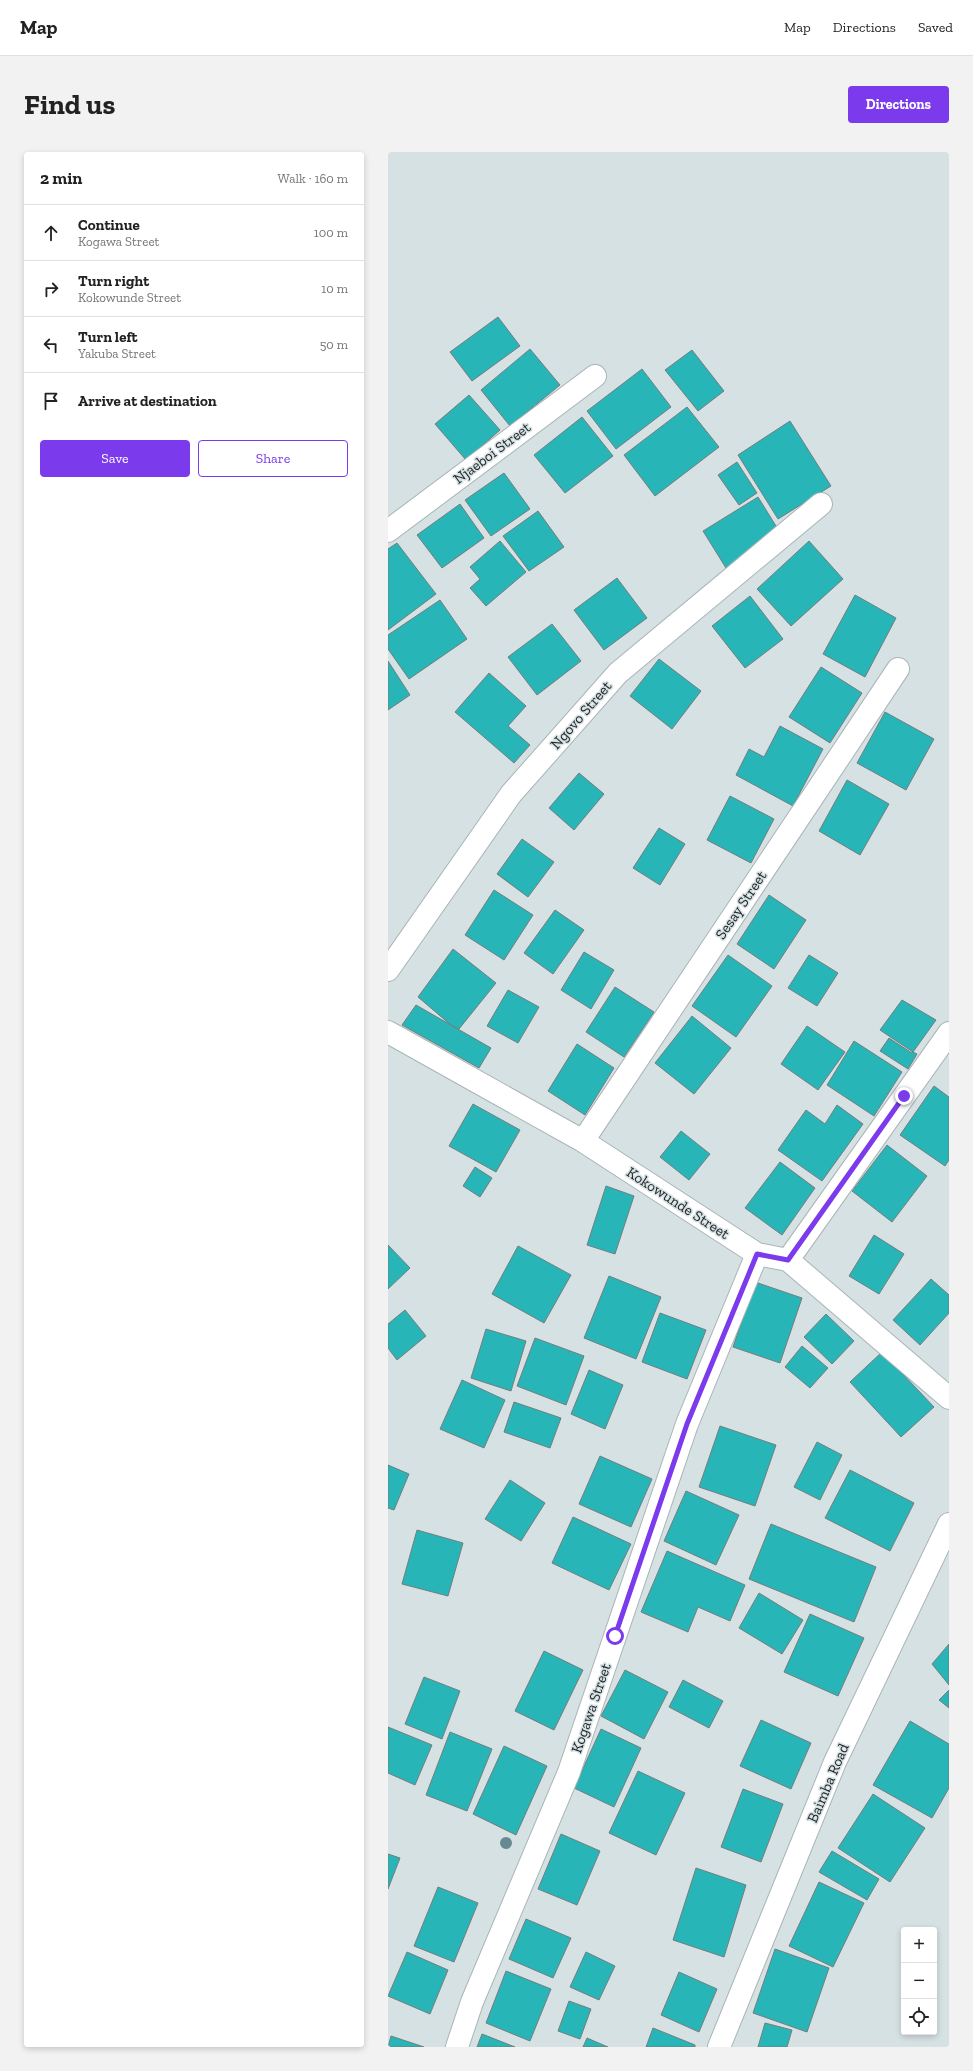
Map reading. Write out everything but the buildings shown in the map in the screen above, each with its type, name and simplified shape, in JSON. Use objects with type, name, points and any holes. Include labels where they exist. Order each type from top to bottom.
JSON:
[{"type":"street","name":"Njaeboi Street","points":[[388,531],[595,376]]},
{"type":"street","name":"Ngovo Street","points":[[388,970],[511,794],[618,673],[821,504]]},
{"type":"street","name":"Sesay Street","points":[[583,1141],[898,669]]},
{"type":"street","name":"Kokowunde Street","points":[[388,1032],[583,1141],[757,1254],[788,1260],[949,1398]]},
{"type":"street","points":[[788,1260],[949,1033]]},
{"type":"street","name":"Kogawa Street","points":[[457,2047],[472,2002],[569,1772],[687,1424],[757,1254]]},
{"type":"street","name":"Baimba Road","points":[[719,2047],[835,1762],[949,1524]]},
{"type":"route","points":[[615,1636],[687,1424],[757,1254],[788,1260],[904,1096]]}]
